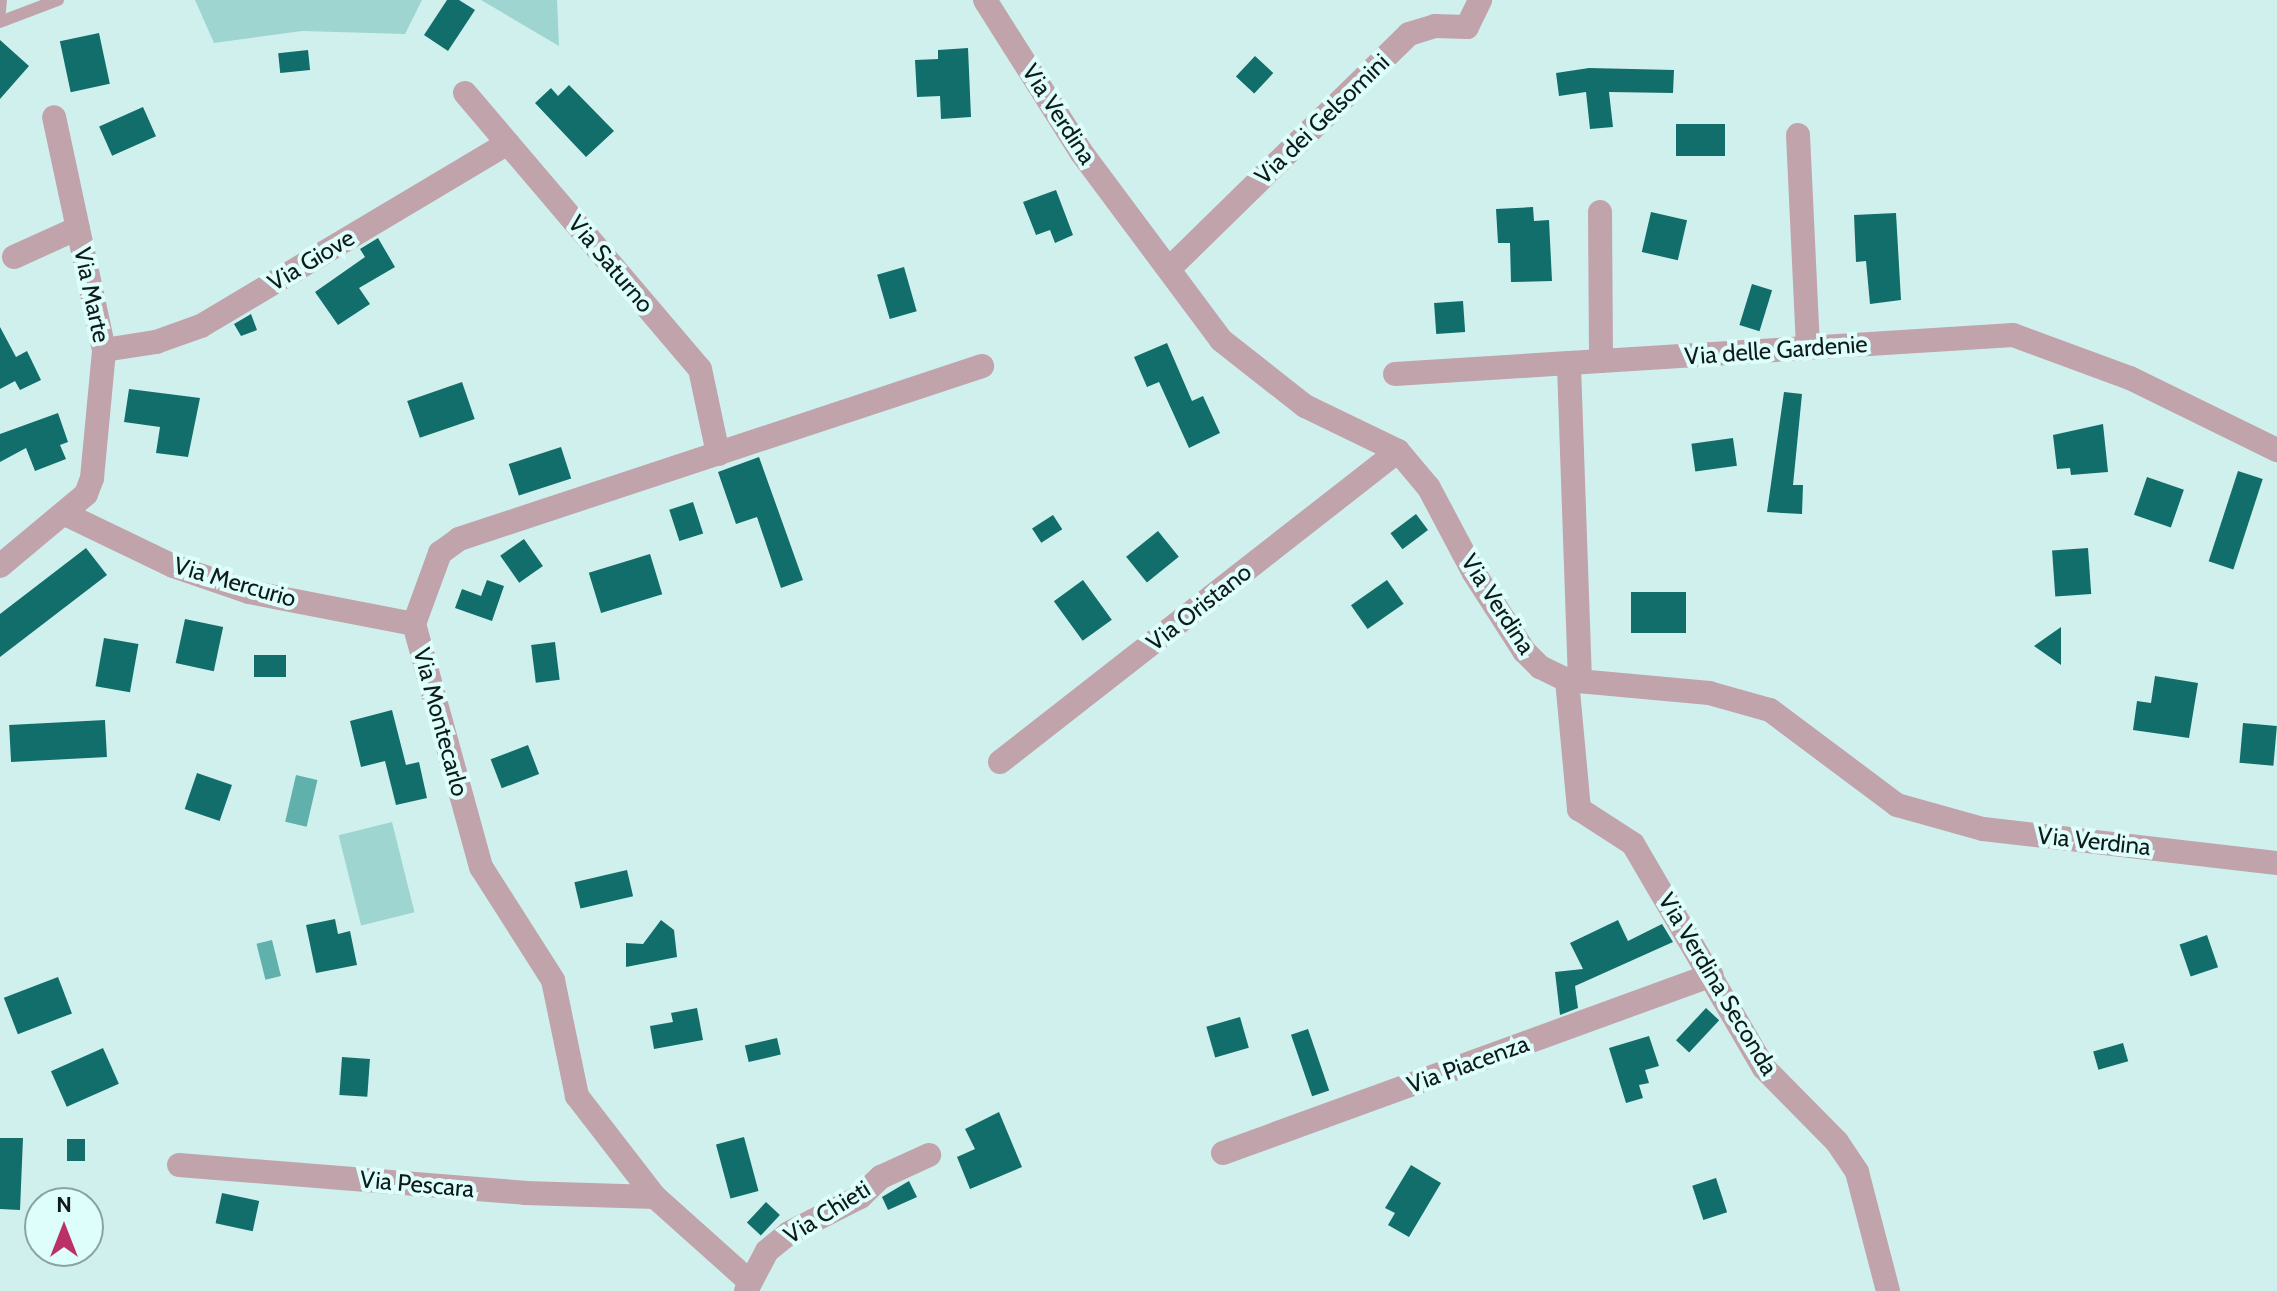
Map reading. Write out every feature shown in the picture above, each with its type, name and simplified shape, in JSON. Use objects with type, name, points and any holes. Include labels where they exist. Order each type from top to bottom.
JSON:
[{"type":"street","name":"Via Verdina","points":[[985,0],[1081,152],[1221,340],[1305,406],[1398,451],[1429,488],[1524,651],[1574,680],[1709,693],[1770,710],[1897,805],[1983,829],[2277,863]]},
{"type":"street","name":"Via dei Gelsomini","points":[[1170,268],[1409,34],[1435,26],[1467,27],[1480,0]]},
{"type":"street","name":"Via Saturno","points":[[465,93],[700,369],[718,454]]},
{"type":"street","name":"Via Marte","points":[[0,566],[86,494],[92,478],[104,350],[54,117]]},
{"type":"street","points":[[1798,135],[1808,348]]},
{"type":"street","name":"Via Giove","points":[[104,350],[156,342],[201,326],[508,143]]},
{"type":"street","points":[[1600,212],[1601,361]]},
{"type":"street","points":[[14,257],[78,228]]},
{"type":"street","name":"Via delle Gardenie","points":[[1395,374],[2013,335],[2130,378],[2277,450]]},
{"type":"street","points":[[1569,363],[1574,680]]},
{"type":"street","name":"Via Montecarlo","points":[[748,1286],[655,1197],[577,1096],[553,980],[481,867],[414,624],[440,553],[459,539],[982,366]]},
{"type":"street","name":"Via Oristano","points":[[1000,762],[1398,451]]},
{"type":"street","name":"Via Mercurio","points":[[65,514],[173,566],[249,592],[414,624]]},
{"type":"street","name":"Via Verdina Seconda","points":[[1574,680],[1579,809],[1633,844],[1764,1068],[1837,1142],[1857,1172],[1888,1291]]},
{"type":"street","name":"Via Piacenza","points":[[1223,1153],[1712,975]]},
{"type":"street","name":"Via Chieti","points":[[748,1286],[767,1251],[789,1233],[860,1197],[881,1177],[929,1155]]},
{"type":"street","name":"Via Pescara","points":[[179,1165],[525,1193],[655,1197]]},
{"type":"lane","points":[[0,11],[1,0]]},
{"type":"lane","points":[[0,22],[58,0]]},
{"type":"shaded area","points":[[195,0],[422,0],[405,34],[302,31],[214,43]]},
{"type":"shaded area","points":[[481,0],[557,0],[559,46]]},
{"type":"shaded area","points":[[296,775],[317,780],[307,827],[285,822]]},
{"type":"shaded area","points":[[392,822],[414,912],[361,926],[339,835]]},
{"type":"shaded area","points":[[272,940],[281,976],[265,980],[256,944]]},
{"type":"building","points":[[447,0],[459,0],[475,10],[448,51],[424,35]]},
{"type":"building","points":[[99,33],[110,84],[71,92],[60,41]]},
{"type":"building","points":[[0,40],[29,66],[0,99]]},
{"type":"building","points":[[968,48],[971,117],[941,119],[940,96],[917,97],[915,60],[938,59],[938,50]]},
{"type":"building","points":[[308,50],[310,70],[280,73],[278,53]]},
{"type":"building","points":[[1255,56],[1273,73],[1254,94],[1236,76]]},
{"type":"building","points":[[1589,68],[1674,70],[1673,93],[1609,92],[1613,127],[1590,129],[1586,92],[1559,96],[1556,73]]},
{"type":"building","points":[[569,85],[614,131],[586,157],[535,103],[551,88],[558,96]]},
{"type":"building","points":[[143,107],[156,136],[112,156],[99,127]]},
{"type":"building","points":[[1676,124],[1725,124],[1725,156],[1676,156]]},
{"type":"building","points":[[1056,190],[1073,235],[1055,243],[1050,230],[1036,235],[1023,202]]},
{"type":"building","points":[[1533,207],[1534,221],[1549,220],[1552,281],[1511,282],[1510,243],[1498,243],[1496,209]]},
{"type":"building","points":[[1651,212],[1687,220],[1678,260],[1642,252]]},
{"type":"building","points":[[1896,213],[1901,300],[1870,304],[1866,261],[1856,262],[1854,215]]},
{"type":"building","points":[[378,238],[395,267],[359,288],[370,304],[338,325],[315,292],[365,257],[360,249]]},
{"type":"building","points":[[904,267],[917,311],[890,319],[877,275]]},
{"type":"building","points":[[1752,284],[1772,290],[1760,331],[1739,325]]},
{"type":"building","points":[[1463,301],[1465,332],[1436,334],[1434,303]]},
{"type":"building","points":[[251,314],[257,330],[241,336],[234,324]]},
{"type":"building","points":[[0,327],[16,357],[27,351],[41,380],[20,390],[15,381],[0,389]]},
{"type":"building","points":[[1167,343],[1192,401],[1203,396],[1220,433],[1189,448],[1159,382],[1147,387],[1134,357]]},
{"type":"building","points":[[462,382],[475,419],[420,438],[407,401]]},
{"type":"building","points":[[129,389],[200,398],[188,457],[156,453],[160,427],[124,422]]},
{"type":"building","points":[[1784,392],[1802,394],[1793,485],[1803,485],[1802,514],[1767,512]]},
{"type":"building","points":[[58,413],[68,442],[60,445],[66,459],[35,471],[26,448],[0,462],[0,434]]},
{"type":"building","points":[[2103,424],[2108,472],[2071,475],[2070,468],[2057,469],[2053,435]]},
{"type":"building","points":[[1733,438],[1737,466],[1695,472],[1691,444]]},
{"type":"building","points":[[561,447],[571,478],[519,495],[509,464]]},
{"type":"building","points":[[759,457],[803,580],[781,588],[757,517],[736,524],[718,472]]},
{"type":"building","points":[[2238,471],[2263,479],[2233,569],[2209,561]]},
{"type":"building","points":[[2147,477],[2184,490],[2171,528],[2134,515]]},
{"type":"building","points":[[693,502],[703,533],[679,541],[669,510]]},
{"type":"building","points":[[1416,514],[1428,530],[1402,549],[1390,533]]},
{"type":"building","points":[[1053,515],[1062,529],[1041,543],[1032,529]]},
{"type":"building","points":[[1158,531],[1179,557],[1147,582],[1126,557]]},
{"type":"building","points":[[524,539],[543,566],[519,583],[500,556]]},
{"type":"building","points":[[86,548],[107,575],[0,657],[0,614]]},
{"type":"building","points":[[2088,548],[2091,594],[2055,596],[2052,551]]},
{"type":"building","points":[[650,554],[662,594],[601,613],[589,573]]},
{"type":"building","points":[[487,580],[504,586],[492,621],[455,608],[462,589],[481,596]]},
{"type":"building","points":[[1083,580],[1112,620],[1083,641],[1054,601]]},
{"type":"building","points":[[1387,580],[1404,604],[1368,629],[1351,605]]},
{"type":"building","points":[[1631,592],[1686,592],[1686,633],[1631,633]]},
{"type":"building","points":[[185,619],[223,627],[214,671],[176,663]]},
{"type":"building","points":[[2061,627],[2061,665],[2034,646]]},
{"type":"building","points":[[104,638],[138,644],[130,692],[95,686]]},
{"type":"building","points":[[555,642],[560,680],[536,683],[531,645]]},
{"type":"building","points":[[254,655],[286,655],[286,677],[254,677]]},
{"type":"building","points":[[2155,676],[2198,683],[2189,738],[2133,730],[2137,701],[2151,703]]},
{"type":"building","points":[[392,710],[406,765],[419,762],[427,798],[396,805],[385,761],[361,767],[350,721]]},
{"type":"building","points":[[105,720],[107,757],[11,762],[9,725]]},
{"type":"building","points":[[2243,723],[2277,726],[2273,766],[2240,763]]},
{"type":"building","points":[[528,745],[539,774],[502,788],[491,759]]},
{"type":"building","points":[[197,773],[232,785],[220,821],[185,809]]},
{"type":"building","points":[[627,870],[633,896],[580,908],[574,882]]},
{"type":"building","points":[[335,919],[338,934],[350,931],[357,965],[316,973],[306,925]]},
{"type":"building","points":[[661,920],[674,930],[677,957],[626,967],[626,943],[643,944]]},
{"type":"building","points":[[1618,920],[1628,941],[1662,924],[1673,942],[1575,986],[1578,1008],[1560,1015],[1555,972],[1583,969],[1570,943]]},
{"type":"building","points":[[2207,935],[2218,967],[2191,977],[2180,944]]},
{"type":"building","points":[[58,977],[72,1013],[18,1034],[4,998]]},
{"type":"building","points":[[697,1008],[703,1040],[654,1049],[650,1026],[673,1022],[671,1013]]},
{"type":"building","points":[[1706,1008],[1719,1020],[1689,1052],[1676,1040]]},
{"type":"building","points":[[1240,1017],[1249,1048],[1215,1057],[1206,1027]]},
{"type":"building","points":[[1308,1029],[1329,1090],[1312,1096],[1291,1035]]},
{"type":"building","points":[[1649,1036],[1659,1066],[1645,1070],[1649,1083],[1639,1085],[1643,1098],[1626,1103],[1609,1048]]},
{"type":"building","points":[[777,1038],[781,1055],[749,1062],[745,1045]]},
{"type":"building","points":[[2123,1043],[2128,1061],[2098,1070],[2093,1052]]},
{"type":"building","points":[[103,1048],[119,1084],[67,1107],[51,1071]]},
{"type":"building","points":[[342,1057],[370,1059],[367,1097],[339,1095]]},
{"type":"building","points":[[999,1112],[1022,1167],[970,1189],[957,1157],[975,1149],[965,1129]]},
{"type":"building","points":[[744,1137],[758,1191],[730,1199],[716,1145]]},
{"type":"building","points":[[0,1138],[23,1138],[20,1210],[0,1209]]},
{"type":"building","points":[[67,1139],[85,1139],[85,1161],[67,1161]]},
{"type":"building","points":[[1411,1165],[1441,1183],[1409,1237],[1388,1225],[1395,1213],[1385,1208]]},
{"type":"building","points":[[1716,1178],[1727,1212],[1703,1220],[1692,1186]]},
{"type":"building","points":[[909,1181],[917,1197],[888,1210],[882,1197]]},
{"type":"building","points":[[222,1193],[259,1201],[253,1231],[216,1223]]},
{"type":"building","points":[[766,1202],[780,1215],[761,1235],[747,1222]]}]
